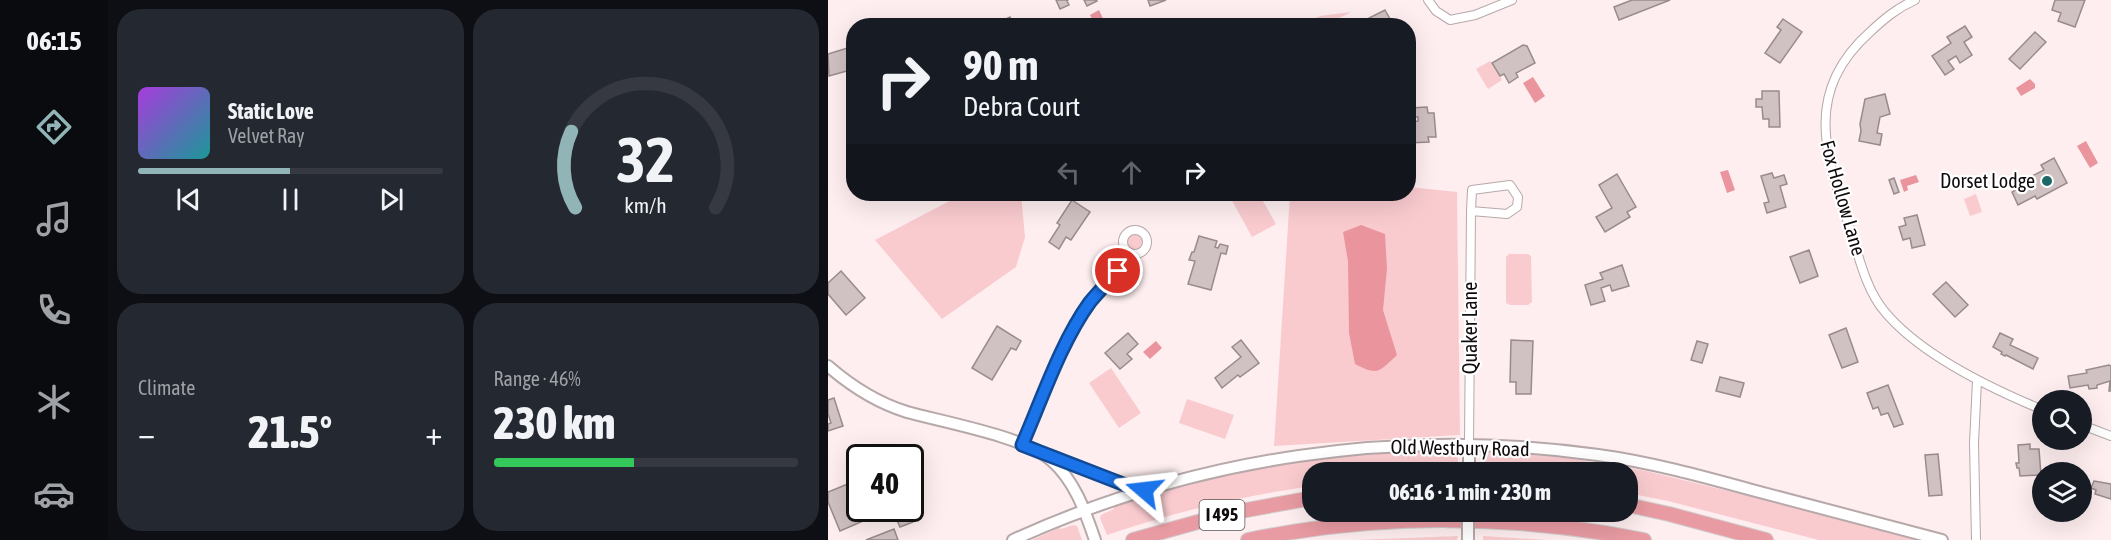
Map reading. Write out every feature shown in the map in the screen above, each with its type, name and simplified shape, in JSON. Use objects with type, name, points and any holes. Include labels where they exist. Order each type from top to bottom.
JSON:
[{"type":"highway","name":"I 495","points":[[1133,540],[1230,513],[1302,500]]},
{"type":"highway","points":[[1638,507],[1766,540]]},
{"type":"highway","name":"I 495","points":[[1248,540],[1347,524],[1426,519],[1481,519],[1552,525],[1644,540]]},
{"type":"main road","points":[[828,366],[861,391],[889,405],[1022,445],[1144,490]]},
{"type":"main road","points":[[1469,445],[1469,462]]},
{"type":"main road","name":"Old Westbury Road","points":[[1013,540],[1084,510],[1144,490],[1233,467],[1309,454],[1376,447],[1469,445],[1576,452],[1642,463],[1705,477],[1942,540]]},
{"type":"main road","points":[[1042,453],[1051,459],[1068,480],[1084,510],[1095,540]]},
{"type":"main road","points":[[1468,522],[1468,540]]},
{"type":"street","points":[[1428,0],[1436,12],[1450,20],[1475,15],[1512,0]]},
{"type":"street","name":"Fox Hollow Lane","points":[[1916,0],[1902,5],[1860,41],[1841,67],[1828,95],[1825,117],[1826,149],[1839,195],[1868,282],[1878,303],[1905,332],[1977,381],[2032,405]]},
{"type":"street","name":"Quaker Lane","points":[[1469,445],[1471,211],[1472,190],[1510,185],[1518,197],[1517,207],[1507,214],[1471,211]]},
{"type":"street","points":[[1022,445],[1049,380],[1080,318],[1130,253]]},
{"type":"street","points":[[1976,540],[1974,443],[1977,381]]},
{"type":"street","points":[[2092,429],[2111,436]]},
{"type":"shaded area","points":[[1099,10],[1103,18],[1092,18],[1090,15]]},
{"type":"shaded area","points":[[1351,12],[1339,18],[1316,18]]},
{"type":"shaded area","points":[[1490,61],[1502,80],[1488,89],[1476,69]]},
{"type":"shaded area","points":[[1533,77],[1545,96],[1535,103],[1523,83]]},
{"type":"shaded area","points":[[2030,79],[2035,84],[2035,88],[2021,96],[2016,88]]},
{"type":"shaded area","points":[[2086,141],[2098,163],[2090,168],[2077,146]]},
{"type":"shaded area","points":[[1728,170],[1735,190],[1727,193],[1720,172]]},
{"type":"shaded area","points":[[1916,175],[1919,182],[1907,186],[1908,190],[1904,192],[1900,180]]},
{"type":"shaded area","points":[[1416,188],[1457,192],[1460,435],[1274,446],[1290,201],[1416,201]]},
{"type":"shaded area","points":[[1976,194],[1982,212],[1970,216],[1964,199]]},
{"type":"shaded area","points":[[950,201],[1022,201],[1025,237],[1016,267],[942,319],[875,240]]},
{"type":"shaded area","points":[[1232,201],[1263,201],[1276,224],[1252,237]]},
{"type":"shaded area","points":[[1361,225],[1385,234],[1387,269],[1383,310],[1397,355],[1382,368],[1374,371],[1355,364],[1349,333],[1348,261],[1343,232]]},
{"type":"shaded area","points":[[1135,234],[1141,236],[1143,242],[1141,248],[1135,250],[1129,248],[1127,242],[1129,236]]},
{"type":"shaded area","points":[[1509,254],[1531,256],[1532,302],[1528,305],[1506,303],[1506,257]]},
{"type":"shaded area","points":[[1156,341],[1162,348],[1150,359],[1143,352]]},
{"type":"shaded area","points":[[1111,368],[1141,413],[1119,428],[1089,383]]},
{"type":"shaded area","points":[[1187,399],[1234,415],[1225,439],[1179,423]]},
{"type":"shaded area","points":[[1407,452],[1458,452],[1458,462],[1302,462],[1302,488],[1208,506],[1107,535],[1100,518],[1114,507],[1188,485],[1290,463]]},
{"type":"shaded area","points":[[1487,452],[1561,457],[1591,462],[1484,462]]},
{"type":"shaded area","points":[[1638,470],[1761,499],[1915,540],[1819,540],[1638,495]]},
{"type":"shaded area","points":[[1077,526],[1082,540],[1032,540],[1059,528]]},
{"type":"shaded area","points":[[1458,536],[1457,540],[1355,540]]},
{"type":"shaded area","points":[[1483,536],[1548,540],[1483,540]]},
{"type":"building","points":[[1056,0],[1068,0],[1069,5],[1060,9]]},
{"type":"building","points":[[1084,0],[1096,0],[1097,1],[1087,6]]},
{"type":"building","points":[[1148,0],[1166,0],[1150,6]]},
{"type":"building","points":[[1632,0],[1670,0],[1619,20],[1614,7]]},
{"type":"building","points":[[2055,0],[2085,0],[2075,27],[2058,21],[2061,13],[2052,10]]},
{"type":"building","points":[[1385,10],[1390,18],[1369,18]]},
{"type":"building","points":[[1783,19],[1802,32],[1780,63],[1765,53],[1781,30],[1777,27]]},
{"type":"building","points":[[1965,26],[1972,37],[1964,42],[1972,55],[1960,63],[1956,56],[1948,61],[1954,69],[1945,75],[1932,56],[1951,43],[1947,37]]},
{"type":"building","points":[[2035,32],[2046,42],[2020,69],[2009,59]]},
{"type":"building","points":[[1523,45],[1527,46],[1535,63],[1516,73],[1518,77],[1509,83],[1504,74],[1500,76],[1492,63]]},
{"type":"building","points":[[846,48],[846,71],[829,76],[828,54]]},
{"type":"building","points":[[1762,91],[1779,91],[1780,127],[1769,127],[1769,119],[1763,119],[1762,107],[1756,107],[1756,99],[1762,99]]},
{"type":"building","points":[[1885,94],[1890,114],[1880,117],[1877,133],[1882,134],[1880,145],[1859,141],[1865,99]]},
{"type":"building","points":[[1427,107],[1428,113],[1434,113],[1436,137],[1428,137],[1429,142],[1416,143],[1418,117],[1416,117],[1416,108]]},
{"type":"building","name":"Dorset Lodge","points":[[2054,158],[2067,183],[2037,199],[2035,196],[2018,205],[2012,192],[2028,183],[2026,179],[2044,170],[2041,165]]},
{"type":"building","points":[[1772,173],[1774,178],[1784,175],[1787,184],[1780,186],[1786,207],[1767,213],[1764,203],[1769,202],[1761,176]]},
{"type":"building","points":[[1617,174],[1636,207],[1627,212],[1630,217],[1605,232],[1596,217],[1612,208],[1599,185]]},
{"type":"building","points":[[1894,178],[1899,192],[1894,194],[1889,180]]},
{"type":"building","points":[[1071,201],[1090,212],[1071,240],[1066,237],[1059,249],[1049,242],[1060,225],[1057,223]]},
{"type":"building","points":[[1917,215],[1925,245],[1912,248],[1910,238],[1903,240],[1899,227],[1906,225],[1904,218]]},
{"type":"building","points":[[1199,236],[1217,241],[1215,247],[1218,248],[1220,244],[1228,246],[1226,254],[1221,253],[1211,290],[1188,284],[1195,261],[1189,260]]},
{"type":"building","points":[[1809,250],[1818,276],[1800,283],[1790,257]]},
{"type":"building","points":[[1622,265],[1629,286],[1612,291],[1610,285],[1601,288],[1605,301],[1591,305],[1585,285],[1603,279],[1600,273]]},
{"type":"building","points":[[841,271],[865,298],[846,315],[828,294],[828,283]]},
{"type":"building","points":[[1946,282],[1968,305],[1955,317],[1933,294]]},
{"type":"building","points":[[997,326],[1021,341],[1016,350],[1011,348],[992,380],[972,368]]},
{"type":"building","points":[[1846,328],[1858,362],[1842,368],[1829,335]]},
{"type":"building","points":[[1128,333],[1138,344],[1127,354],[1132,359],[1120,369],[1105,353]]},
{"type":"building","points":[[2000,333],[2013,339],[2010,345],[2038,358],[2033,369],[2001,354],[2002,352],[1993,347]]},
{"type":"building","points":[[1241,340],[1259,363],[1240,377],[1238,375],[1222,388],[1215,378],[1241,357],[1232,347]]},
{"type":"building","points":[[1511,340],[1533,341],[1531,394],[1516,394],[1516,382],[1510,382]]},
{"type":"building","points":[[1697,341],[1708,344],[1702,363],[1691,360]]},
{"type":"building","points":[[2111,366],[2111,391],[2109,391],[2110,381],[2097,385],[2097,388],[2089,389],[2088,385],[2070,388],[2068,376],[2087,373],[2086,370]]},
{"type":"building","points":[[1720,377],[1744,383],[1740,397],[1716,391]]},
{"type":"building","points":[[1888,385],[1903,424],[1894,427],[1888,413],[1881,415],[1878,407],[1873,409],[1867,393]]},
{"type":"building","points":[[834,398],[843,426],[828,431],[828,424],[831,423],[828,414],[828,400]]},
{"type":"building","points":[[2030,444],[2030,449],[2039,450],[2040,462],[2032,462],[2032,475],[2020,476],[2016,463],[2019,463],[2018,445]]},
{"type":"building","points":[[1938,454],[1942,495],[1929,496],[1925,455]]},
{"type":"building","points":[[2094,481],[2111,484],[2111,499],[2095,494],[2096,490],[2092,488]]},
{"type":"building","points":[[846,485],[846,522],[861,522],[840,531],[828,502],[828,492]]},
{"type":"building","points":[[898,522],[913,522],[900,527]]},
{"type":"building","points":[[894,529],[898,540],[866,540]]},
{"type":"place","name":"Dorset Lodge","points":[[2047,181]]},
{"type":"route","points":[[1118,271],[1080,318],[1049,380],[1022,445],[1144,490]]}]
